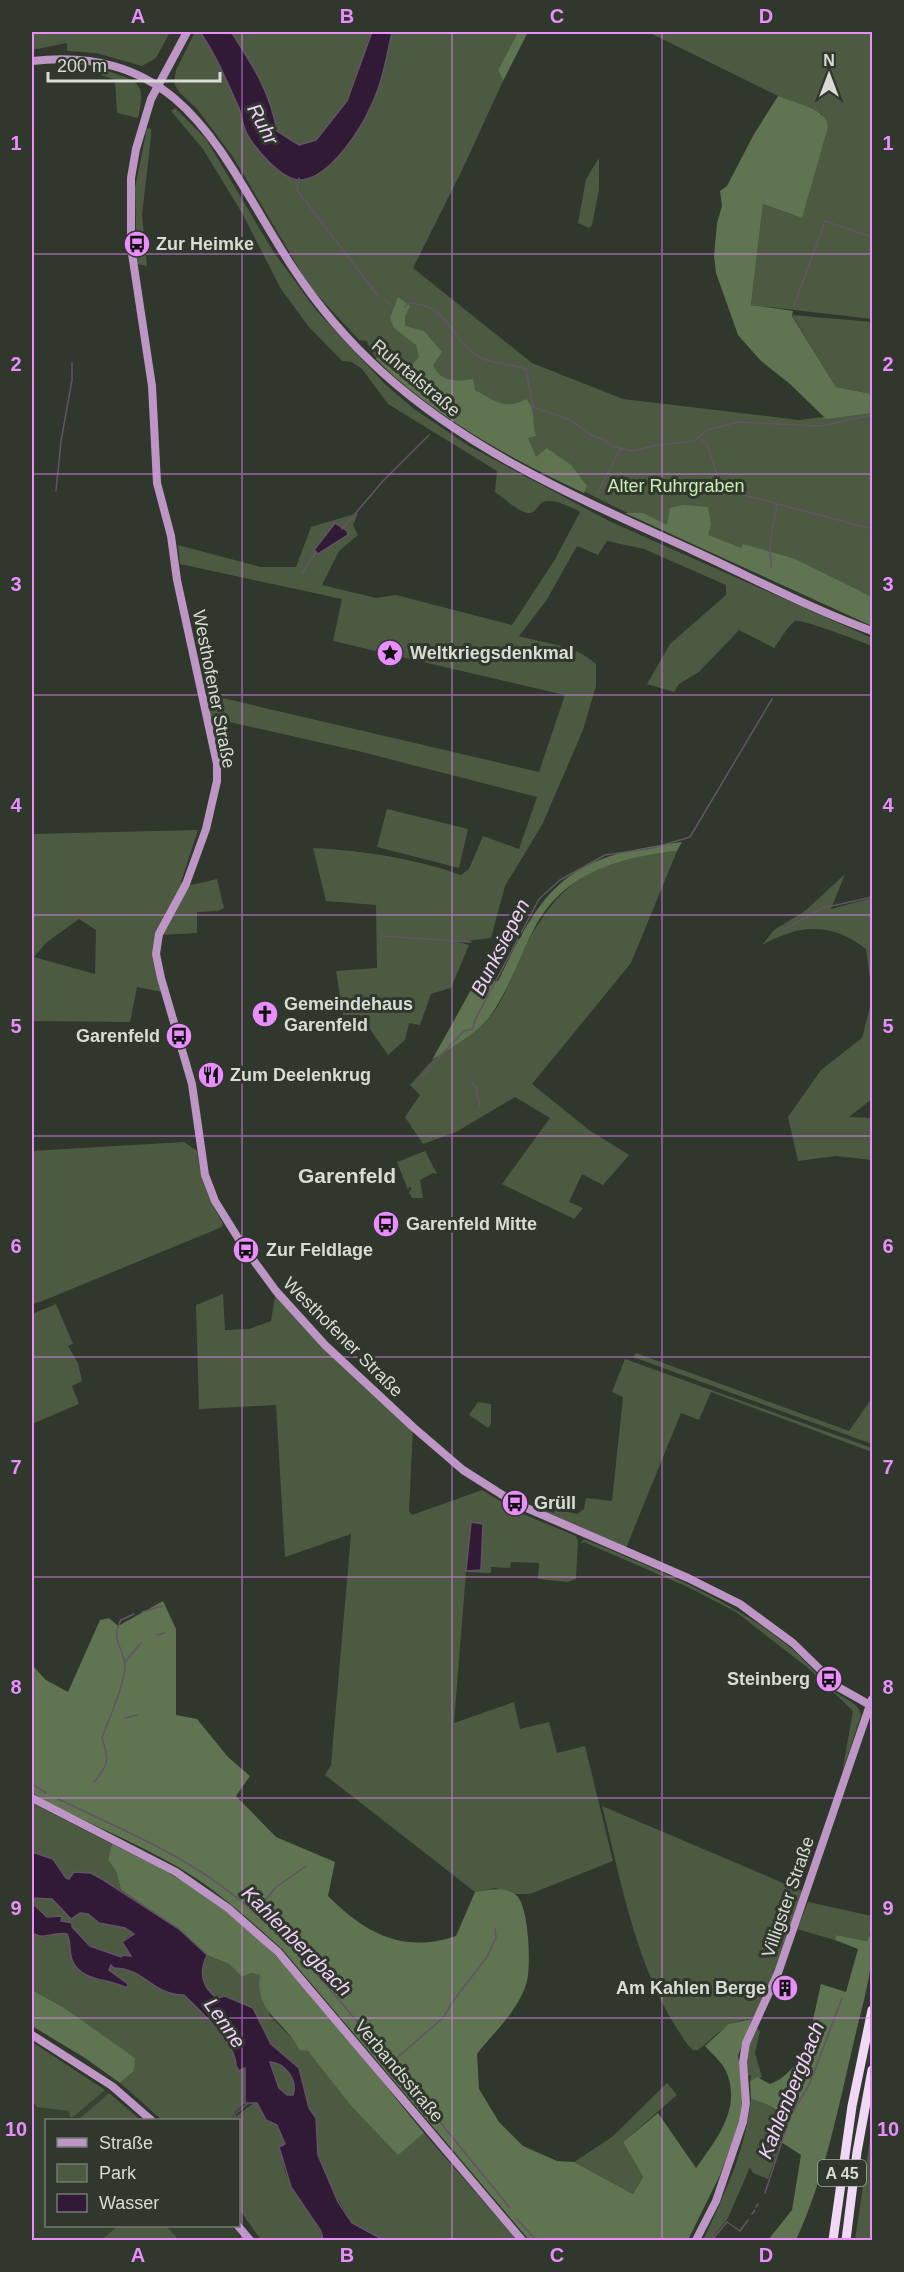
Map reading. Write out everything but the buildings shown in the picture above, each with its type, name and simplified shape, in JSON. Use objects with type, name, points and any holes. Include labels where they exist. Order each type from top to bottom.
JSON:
[{"type":"highway","name":"A 45","points":[[833,2241],[852,2106],[873,2010]]},
{"type":"highway","name":"A 45","points":[[846,2241],[857,2152],[873,2070]]},
{"type":"main road","name":"Westhofener Straße","points":[[187,32],[158,85],[143,122],[131,178],[132,256],[152,386],[157,483],[171,536],[179,590],[217,764],[217,781],[206,830],[186,884],[159,934],[156,954],[192,1084],[202,1161],[209,1189],[243,1246],[300,1319],[447,1458],[515,1503],[688,1578],[740,1605],[793,1643],[838,1687],[871,1702]]},
{"type":"main road","name":"Ruhrtalstraße","points":[[32,61],[86,59],[109,65],[158,85],[194,115],[213,138],[294,270],[331,319],[381,372],[428,411],[479,445],[549,483],[873,631]]},
{"type":"main road","name":"Villigster Straße","points":[[696,2241],[716,2201],[743,2122],[746,2103],[743,2062],[746,2043],[784,1956],[871,1702]]},
{"type":"main road","name":"Verbandsstraße","points":[[32,1798],[176,1872],[228,1908],[262,1938],[315,1994],[522,2241]]},
{"type":"main road","points":[[32,2035],[112,2086],[149,2119]]},
{"type":"main road","points":[[239,2227],[250,2241]]},
{"type":"shaded area","points":[[32,2042],[109,2093],[140,2119],[45,2119],[45,2227],[233,2227],[243,2240],[32,2240]]},
{"type":"green space","points":[[32,32],[170,32],[156,58],[142,66],[96,53],[67,51],[67,43],[32,50]]},
{"type":"green space","points":[[195,32],[372,32],[357,72],[379,81],[392,32],[518,32],[498,70],[503,81],[413,268],[532,363],[623,399],[799,420],[831,416],[872,402],[872,625],[595,497],[513,454],[442,412],[391,374],[367,341],[359,340],[310,287],[233,157],[197,109],[179,92],[174,83],[176,70]]},
{"type":"green space","points":[[518,32],[528,32],[503,81],[498,70]]},
{"type":"green space","points":[[648,32],[872,32],[872,319],[751,305],[763,204],[802,218],[822,114],[778,96]]},
{"type":"green space","points":[[108,71],[134,81],[138,86],[141,97],[138,118],[117,113],[115,80],[101,75]]},
{"type":"green space","points":[[778,96],[816,111],[822,115],[828,127],[802,218],[763,204],[751,305],[793,311],[792,316],[836,387],[872,394],[872,413],[826,419],[790,384],[761,361],[738,335],[716,273],[714,256],[717,223],[722,206],[720,191],[727,186],[753,136]]},
{"type":"green space","points":[[175,108],[206,139],[273,251],[316,310],[385,384],[414,409],[469,446],[609,521],[872,638],[872,646],[795,621],[774,648],[739,630],[699,672],[679,684],[674,692],[647,684],[670,644],[726,595],[726,585],[644,549],[607,541],[598,555],[577,546],[546,601],[519,636],[569,648],[588,657],[596,664],[596,686],[583,730],[542,825],[505,886],[491,938],[458,942],[469,945],[451,988],[431,994],[420,1025],[409,1023],[405,1040],[388,1055],[360,1015],[343,1015],[336,971],[377,968],[376,905],[326,901],[313,848],[388,856],[461,875],[469,869],[483,836],[519,849],[537,797],[358,751],[207,717],[201,693],[539,772],[565,695],[333,641],[342,599],[180,564],[178,545],[261,567],[296,567],[311,527],[358,513],[353,525],[358,535],[339,551],[322,585],[376,598],[396,595],[512,625],[554,561],[580,512],[551,501],[543,502],[530,513],[516,507],[495,492],[497,471],[388,404],[362,369],[352,362],[342,361],[309,327],[281,289],[242,213],[203,149],[171,111]]},
{"type":"green space","points":[[147,128],[151,129],[151,136],[142,215],[147,266],[137,264],[135,188]]},
{"type":"green space","points":[[599,158],[599,190],[592,225],[589,228],[578,223],[586,179]]},
{"type":"green space","points":[[398,297],[410,306],[405,316],[405,326],[424,331],[442,352],[433,365],[436,371],[450,380],[473,379],[475,390],[500,403],[512,404],[526,399],[533,412],[536,436],[528,438],[536,457],[547,448],[571,465],[587,486],[584,493],[528,466],[474,435],[423,400],[376,359],[384,352],[404,365],[413,364],[419,357],[416,345],[394,328],[390,318]]},
{"type":"green space","points":[[792,315],[872,322],[872,394],[836,387]]},
{"type":"green space","points":[[683,505],[708,507],[711,524],[708,535],[741,548],[743,544],[795,559],[872,597],[872,626],[625,513],[643,513],[667,525],[670,508]]},
{"type":"green space","points":[[387,809],[468,829],[459,868],[377,847]]},
{"type":"green space","points":[[198,830],[181,882],[191,885],[217,879],[224,908],[218,911],[197,912],[197,933],[159,935],[162,992],[137,987],[130,1022],[32,1021],[32,834]],"holes":[[[79,919],[96,930],[95,974],[34,957],[47,942]]]},
{"type":"green space","points":[[682,842],[677,851],[634,858],[595,871],[560,894],[534,929],[505,992],[493,1012],[465,1039],[432,1060],[477,979],[498,981],[531,919],[566,879],[587,866],[612,856]]},
{"type":"green space","points":[[677,851],[631,963],[532,1084],[589,1130],[629,1155],[603,1185],[582,1174],[569,1202],[583,1208],[574,1219],[502,1184],[550,1118],[515,1097],[456,1132],[423,1144],[405,1117],[420,1095],[410,1085],[432,1061],[479,1027],[493,1013],[502,999],[519,959],[551,906],[566,890],[603,867],[624,860]]},
{"type":"green space","points":[[845,874],[831,909],[872,898],[872,993],[866,949],[840,934],[828,930],[802,930],[762,945],[774,930],[805,911]]},
{"type":"green space","points":[[872,999],[872,1099],[849,1117],[872,1118],[872,1160],[836,1156],[798,1161],[788,1117],[821,1070],[862,1038]]},
{"type":"green space","points":[[184,1142],[197,1151],[203,1180],[223,1224],[222,1227],[32,1304],[32,1151]]},
{"type":"green space","points":[[425,1151],[437,1174],[433,1173],[420,1180],[423,1198],[412,1198],[409,1192],[412,1188],[409,1187],[408,1190],[397,1162]]},
{"type":"green space","points":[[276,1291],[413,1427],[409,1511],[412,1515],[482,1490],[518,1512],[576,1536],[578,1542],[576,1579],[568,1582],[538,1579],[539,1563],[511,1562],[510,1568],[491,1567],[491,1573],[466,1572],[454,1723],[514,1702],[520,1729],[549,1722],[557,1753],[585,1746],[613,1861],[530,1894],[515,1894],[495,1888],[475,1892],[325,1775],[331,1765],[351,1534],[285,1557],[276,1405],[199,1409],[196,1305],[223,1294],[225,1330],[249,1329],[271,1321]]},
{"type":"green space","points":[[56,1304],[73,1344],[68,1346],[78,1363],[82,1381],[72,1386],[79,1404],[32,1424],[32,1314]]},
{"type":"green space","points":[[636,1353],[849,1431],[872,1398],[872,1444],[633,1357]]},
{"type":"green space","points":[[625,1359],[872,1448],[872,1452],[711,1392],[699,1420],[681,1413],[626,1548],[537,1508],[554,1513],[555,1509],[577,1514],[584,1509],[586,1498],[612,1501],[623,1397],[612,1392]]},
{"type":"green space","points":[[478,1402],[491,1404],[491,1424],[488,1428],[469,1415]]},
{"type":"green space","points":[[584,1539],[689,1585],[739,1612],[786,1644],[831,1689],[853,1703],[860,1710],[861,1715],[842,1773],[853,1711],[808,1668],[736,1612],[690,1588],[584,1542],[580,1544]]},
{"type":"green space","points":[[163,1601],[176,1629],[176,1715],[197,1719],[228,1757],[250,1776],[236,1796],[276,1837],[335,1862],[328,1896],[342,1909],[371,1930],[386,1937],[419,1943],[456,1936],[475,1892],[507,1890],[516,1895],[520,1901],[524,1910],[528,1936],[527,1981],[513,2011],[477,2054],[479,2089],[499,2122],[523,2146],[557,2161],[574,2162],[633,2194],[643,2177],[623,2142],[658,2113],[696,2168],[712,2146],[725,2122],[731,2098],[726,2071],[705,2046],[729,2024],[752,2019],[738,2056],[743,2090],[740,2121],[720,2175],[688,2240],[529,2240],[282,1949],[270,1938],[220,1895],[178,1867],[32,1793],[32,1665],[46,1680],[68,1692],[100,1620],[109,1618],[118,1626]]},
{"type":"green space","points":[[32,1803],[112,1844],[108,1860],[116,1871],[121,1890],[91,1873],[74,1872],[69,1879],[65,1878],[53,1859],[32,1852]]},
{"type":"green space","points":[[602,1806],[802,1891],[769,1989],[752,2019],[728,2026],[698,2050],[693,2050],[688,2045],[671,2018],[644,1960],[625,1899]]},
{"type":"green space","points":[[112,1844],[168,1872],[233,1916],[292,1973],[320,2004],[424,2133],[398,2155],[352,2107],[308,2051],[299,2050],[287,2031],[272,2016],[262,1999],[259,1988],[260,1975],[251,1973],[242,1977],[229,1964],[207,1955],[179,1929],[121,1890],[116,1871],[108,1860]]},
{"type":"green space","points":[[32,1898],[52,1899],[71,1919],[80,1913],[88,1914],[99,1922],[125,1928],[134,1934],[126,1938],[132,1956],[121,1957],[92,1947],[72,1927],[71,1923],[47,1916],[36,1909]]},
{"type":"green space","points":[[808,1902],[872,1916],[872,1935],[870,1934],[867,1941],[836,1935],[835,1940],[797,1929]]},
{"type":"green space","points":[[60,1932],[67,1934],[100,1981],[128,1984],[108,1970],[110,1965],[114,1968],[125,1969],[173,1994],[184,1995],[208,2018],[231,2048],[236,2067],[239,2070],[245,2067],[245,2103],[234,2113],[233,2119],[161,2119],[120,2083],[134,2071],[134,2058],[63,2007],[32,1990],[32,1933],[46,1937]]},
{"type":"green space","points":[[836,1935],[867,1941],[869,1936],[872,1938],[871,1964],[866,1990],[830,2142],[806,2216],[796,2240],[768,2240],[792,2210],[801,2155],[781,2142],[782,2124],[778,2112],[768,2105],[751,2099],[750,2081],[757,2077],[770,2084],[783,2077],[793,2067],[807,2041],[821,1984],[846,1992],[858,1949],[835,1940]]},
{"type":"green space","points":[[207,1955],[229,1964],[242,1977],[251,1973],[261,1975],[270,2016],[294,2040],[299,2050],[308,2050],[352,2107],[398,2154],[424,2133],[517,2240],[384,2240],[352,2223],[329,2184],[318,2155],[316,2118],[309,2108],[299,2068],[271,2044],[253,2008],[225,1997],[217,1998],[212,1994],[203,1979],[203,1967]]},
{"type":"green space","points":[[32,1990],[63,2007],[135,2058],[134,2071],[120,2083],[85,2058],[32,2026]]},
{"type":"green space","points":[[756,2028],[760,2031],[755,2053],[762,2077],[750,2081],[751,2075],[747,2076],[746,2052]]},
{"type":"green space","points":[[32,2042],[105,2090],[73,2117],[70,2117],[69,2111],[37,2107],[32,2101]]},
{"type":"green space","points":[[270,2062],[281,2065],[289,2073],[294,2084],[293,2095],[287,2095],[279,2088]]},
{"type":"green space","points":[[667,2083],[677,2095],[623,2142],[643,2177],[633,2194],[574,2162],[612,2137]]},
{"type":"green space","points":[[109,2093],[140,2119],[79,2119]]},
{"type":"green space","points":[[751,2099],[769,2105],[783,2117],[781,2142],[768,2179],[753,2173],[750,2167],[728,2218],[711,2240],[703,2240],[739,2154]]},
{"type":"green space","points":[[257,2103],[266,2120],[277,2125],[285,2145],[283,2158],[285,2171],[319,2229],[323,2240],[261,2240],[240,2210],[240,2119],[235,2119]]},
{"type":"green space","points":[[872,2125],[872,2240],[855,2240]]},
{"type":"green space","points":[[117,2227],[167,2227],[179,2240],[101,2240]]},
{"type":"water","name":"Ruhr","points":[[200,32],[232,33],[254,68],[265,91],[277,131],[299,145],[316,140],[347,101],[372,32],[392,32],[378,89],[360,127],[343,151],[323,171],[301,180],[294,179],[278,170],[251,141],[226,79]]},
{"type":"water","points":[[335,523],[347,531],[348,535],[318,554],[314,550]]},
{"type":"water","points":[[471,1522],[483,1524],[481,1570],[466,1571]]},
{"type":"water","name":"Lenne","points":[[32,1852],[53,1859],[66,1878],[69,1879],[74,1872],[91,1873],[102,1879],[179,1929],[207,1955],[203,1967],[203,1979],[212,1994],[217,1998],[225,1996],[253,2008],[271,2044],[299,2068],[309,2108],[316,2118],[318,2155],[338,2202],[352,2223],[384,2240],[323,2240],[321,2231],[291,2187],[279,2147],[285,2144],[277,2125],[266,2120],[257,2103],[245,2103],[245,2068],[239,2071],[231,2048],[216,2028],[184,1995],[172,1994],[163,1990],[134,1972],[114,1968],[111,1965],[109,1970],[128,1984],[127,1988],[84,1974],[73,1962],[67,1934],[41,1936],[32,1933],[32,1903],[47,1917],[62,1916],[61,1921],[72,1923],[72,1927],[90,1946],[121,1957],[131,1956],[122,1942],[134,1934],[125,1928],[99,1923],[88,1914],[80,1913],[71,1919],[52,1899],[32,1898]],"holes":[[[270,2062],[281,2065],[292,2078],[293,2095],[287,2095],[279,2088]]]},
{"type":"waterway","name":"Alter Ruhrgraben","points":[[299,178],[297,189],[300,194],[378,296]]},
{"type":"waterway","points":[[794,306],[825,221],[872,237]]},
{"type":"waterway","name":"Alter Ruhrgraben","points":[[383,299],[392,305]]},
{"type":"waterway","name":"Alter Ruhrgraben","points":[[404,307],[410,303],[434,310],[470,351],[492,362],[526,369],[533,407],[570,420],[591,435],[605,440],[611,446],[633,451],[694,441],[707,430],[738,422],[821,426],[872,415]]},
{"type":"waterway","points":[[56,491],[61,441],[72,380],[72,363]]},
{"type":"waterway","points":[[342,529],[383,481],[429,435]]},
{"type":"waterway","points":[[700,439],[707,444],[721,486],[725,490],[872,529]]},
{"type":"waterway","points":[[597,494],[621,448]]},
{"type":"waterway","points":[[771,568],[770,544],[777,504]]},
{"type":"waterway","points":[[302,574],[316,552]]},
{"type":"waterway","name":"Bunksiepen","points":[[420,1078],[464,1031],[473,1029],[475,1020],[539,899],[560,880],[605,855],[653,848],[690,837],[772,699]]},
{"type":"waterway","points":[[785,929],[823,908],[872,897]]},
{"type":"waterway","points":[[381,936],[471,942]]},
{"type":"waterway","points":[[472,1083],[476,1087],[480,1107]]},
{"type":"waterway","points":[[142,1612],[162,1606]]},
{"type":"waterway","points":[[94,1782],[107,1761],[102,1738],[125,1672],[124,1659],[117,1638],[118,1627],[121,1620],[134,1614]]},
{"type":"waterway","points":[[157,1635],[164,1633]]},
{"type":"waterway","points":[[125,1662],[141,1643]]},
{"type":"waterway","points":[[125,1718],[137,1715]]},
{"type":"waterway","name":"Kahlenbergbach","points":[[32,1784],[46,1793]]},
{"type":"waterway","name":"Kahlenbergbach","points":[[58,1799],[184,1861],[252,1910],[330,1989],[424,2104]]},
{"type":"waterway","points":[[256,1913],[275,1888],[306,1866]]},
{"type":"waterway","points":[[391,2063],[443,2018],[453,2001],[487,1957],[496,1938],[495,1928]]},
{"type":"waterway","name":"Kahlenbergbach","points":[[765,2193],[790,2117],[810,2083],[842,1998]]},
{"type":"waterway","name":"Kahlenbergbach","points":[[419,2088],[419,2096]]},
{"type":"waterway","points":[[234,2119],[235,2114],[247,2104]]},
{"type":"waterway","name":"Kahlenbergbach","points":[[431,2111],[510,2208]]},
{"type":"waterway","name":"Kahlenbergbach","points":[[752,2214],[755,2210]]},
{"type":"waterway","name":"Kahlenbergbach","points":[[517,2219],[536,2240]]},
{"type":"waterway","name":"Kahlenbergbach","points":[[712,2240],[727,2222],[740,2231],[748,2220]]},
{"type":"place","name":"Zur Heimke","points":[[137,244]]},
{"type":"place","name":"Weltkriegsdenkmal","points":[[390,653]]},
{"type":"place","name":"Gemeindehaus Garenfeld","points":[[265,1014]]},
{"type":"place","name":"Garenfeld","points":[[179,1036]]},
{"type":"place","name":"Zum Deelenkrug","points":[[211,1075]]},
{"type":"place","name":"Garenfeld Mitte","points":[[386,1224]]},
{"type":"place","name":"Zur Feldlage","points":[[246,1250]]},
{"type":"place","name":"Grüll","points":[[515,1503]]},
{"type":"place","name":"Steinberg","points":[[829,1679]]},
{"type":"place","name":"Am Kahlen Berge","points":[[785,1988]]},
{"type":"district","name":"Garenfeld","points":[[347,1176]]}]
